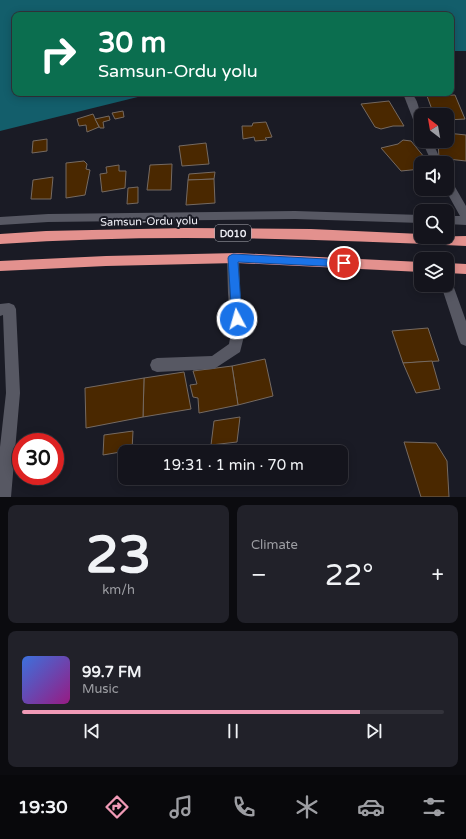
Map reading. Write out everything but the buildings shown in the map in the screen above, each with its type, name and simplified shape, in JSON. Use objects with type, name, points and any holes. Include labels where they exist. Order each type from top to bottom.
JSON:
[{"type":"highway","name":"Samsun-Ordu yolu","points":[[0,239],[46,236],[185,233],[311,234],[466,241]]},
{"type":"highway","points":[[0,266],[106,260],[233,258],[414,267]]},
{"type":"highway","points":[[454,268],[466,269]]},
{"type":"street","points":[[409,96],[414,109]]},
{"type":"street","points":[[454,195],[466,216]]},
{"type":"street","points":[[0,221],[48,218],[295,215],[414,219]]},
{"type":"street","points":[[454,220],[466,221]]},
{"type":"street","points":[[157,366],[214,362],[235,348],[238,332],[233,258]]},
{"type":"street","points":[[449,292],[466,340]]},
{"type":"street","points":[[0,310],[9,309],[12,394],[2,497]]},
{"type":"water","points":[[0,0],[466,0],[466,51],[454,51],[454,12],[12,12],[12,96],[142,96],[0,131]]},
{"type":"route","points":[[237,319],[234,292],[233,258],[344,263]]}]
